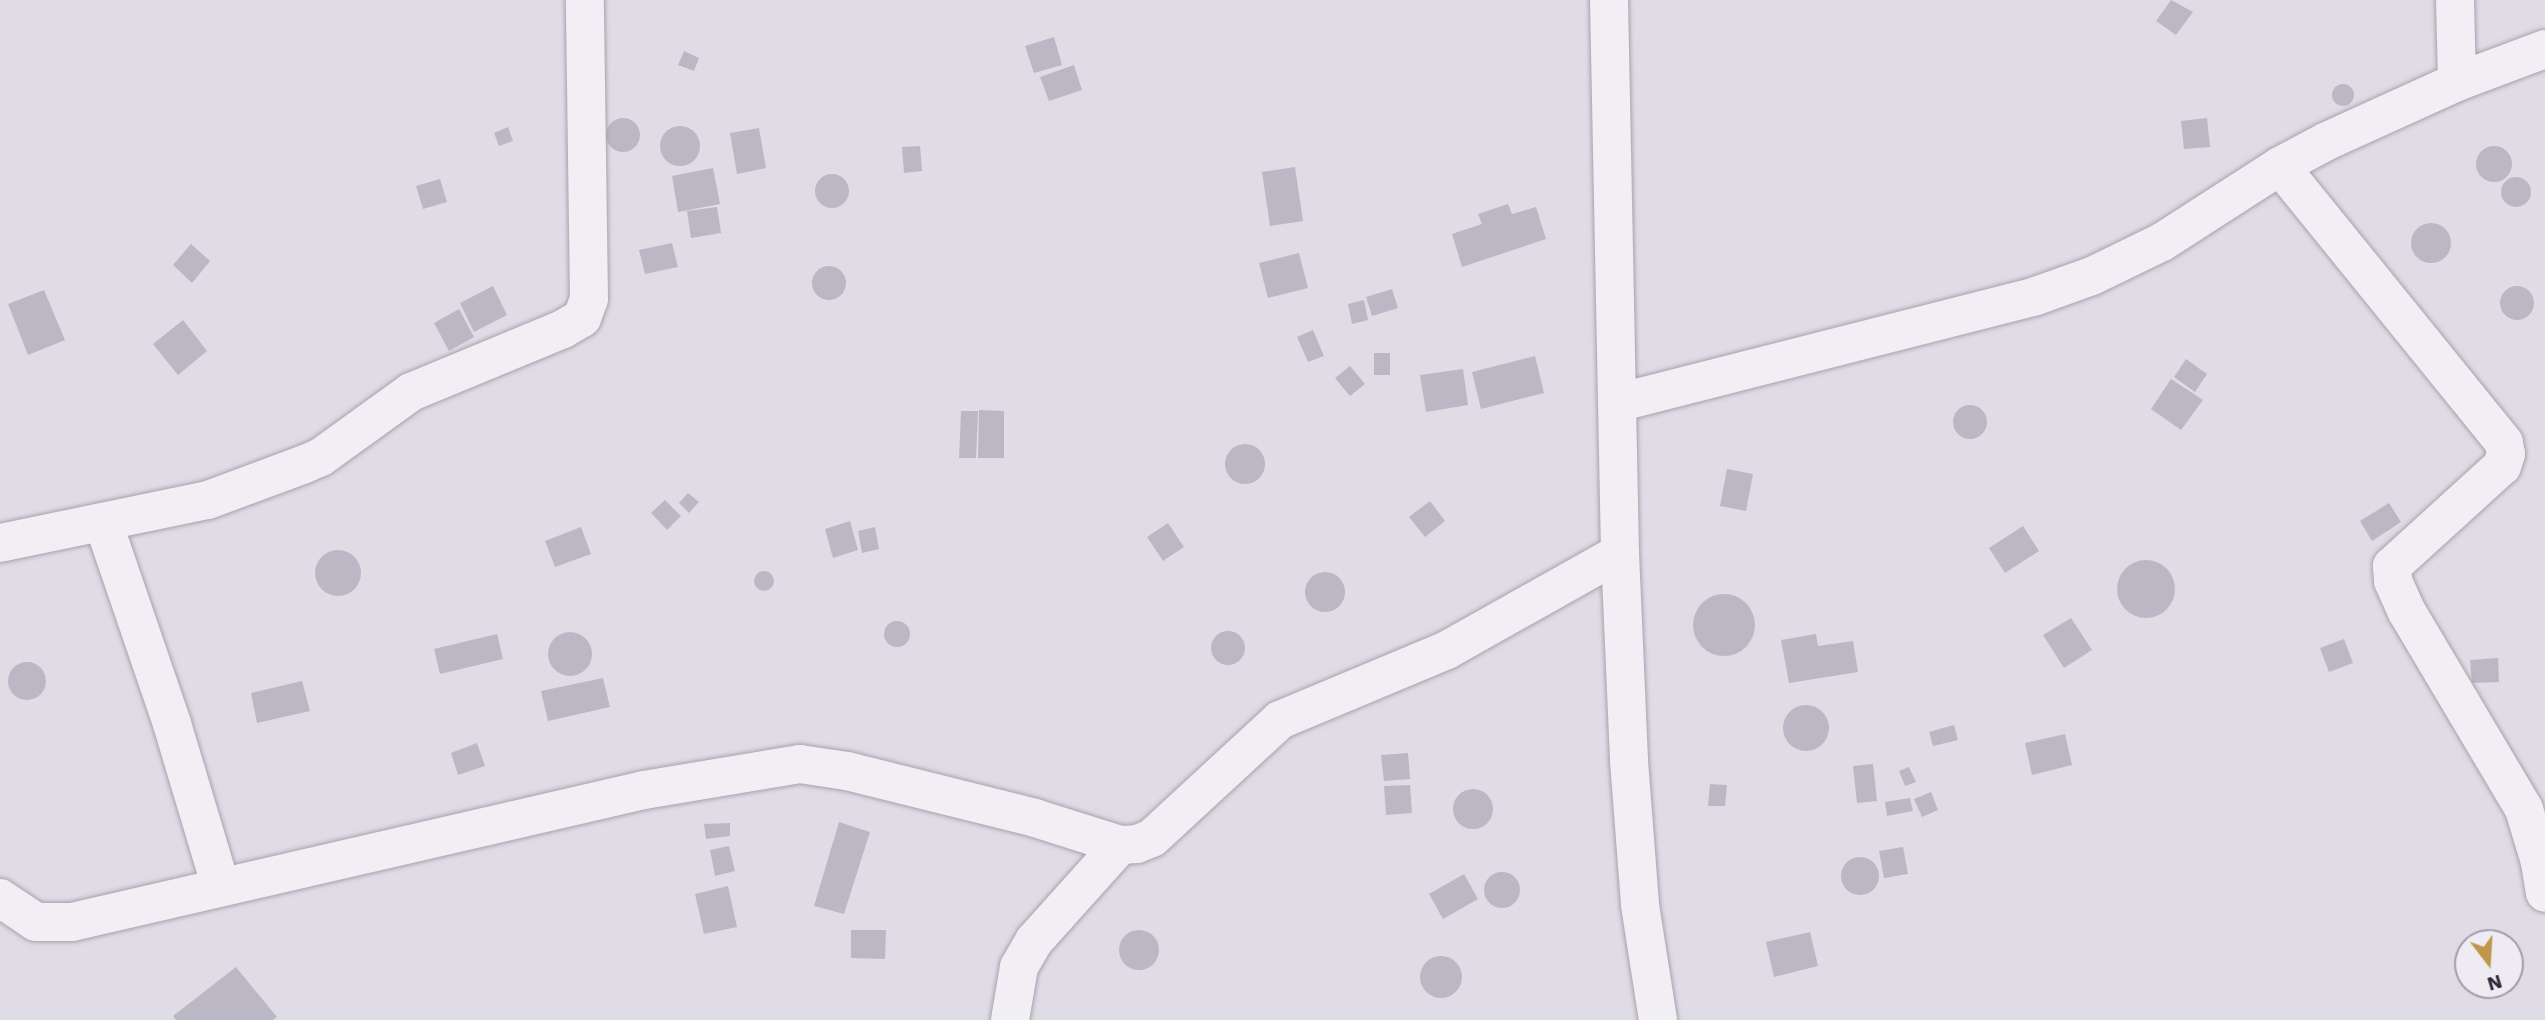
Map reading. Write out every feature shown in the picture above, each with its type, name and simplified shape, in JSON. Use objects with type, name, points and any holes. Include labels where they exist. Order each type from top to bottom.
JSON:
[{"type":"street","points":[[0,543],[208,500],[305,464],[321,457],[411,393],[564,329],[582,318],[589,299],[585,0]]},
{"type":"street","points":[[1609,0],[1620,553],[1629,761],[1640,905],[1658,1020]]},
{"type":"street","points":[[2455,0],[2457,82]]},
{"type":"street","points":[[1617,403],[2036,296],[2092,276],[2162,242],[2280,166],[2457,82],[2545,49]]},
{"type":"street","points":[[2280,166],[2504,443],[2506,454],[2502,466],[2392,566],[2393,581],[2407,612],[2524,809],[2540,862],[2545,893]]},
{"type":"street","points":[[103,522],[172,724],[221,887]]},
{"type":"street","points":[[0,898],[36,922],[72,922],[644,789],[800,764],[847,771],[1035,818],[1120,845],[1137,844],[1152,838],[1280,720],[1447,650],[1620,553]]},
{"type":"street","points":[[1010,1020],[1019,967],[1034,941],[1120,845]]},
{"type":"building","points":[[2171,0],[2193,12],[2176,35],[2156,21]]},
{"type":"building","points":[[1054,37],[1062,65],[1034,73],[1025,46]]},
{"type":"building","points":[[684,51],[699,58],[694,71],[678,65]]},
{"type":"building","points":[[1074,65],[1082,90],[1049,101],[1040,77]]},
{"type":"building","points":[[2339,84],[2347,84],[2354,91],[2354,99],[2347,106],[2339,106],[2332,99],[2332,91]]},
{"type":"building","points":[[623,118],[635,123],[640,135],[635,147],[623,152],[611,147],[606,135],[611,123]]},
{"type":"building","points":[[2207,118],[2210,147],[2184,149],[2181,121]]},
{"type":"building","points":[[680,126],[694,132],[700,146],[694,160],[680,166],[666,160],[660,146],[666,132]]},
{"type":"building","points":[[508,127],[513,141],[499,146],[494,133]]},
{"type":"building","points":[[759,128],[766,168],[737,174],[730,133]]},
{"type":"building","points":[[920,146],[922,171],[904,173],[902,147]]},
{"type":"building","points":[[2494,146],[2507,151],[2512,164],[2507,177],[2494,182],[2481,177],[2476,164],[2481,151]]},
{"type":"building","points":[[1295,167],[1303,221],[1270,226],[1262,172]]},
{"type":"building","points":[[713,168],[720,204],[678,212],[672,176]]},
{"type":"building","points":[[832,174],[844,179],[849,191],[844,203],[832,208],[820,203],[815,191],[820,179]]},
{"type":"building","points":[[2516,177],[2526,182],[2531,192],[2526,202],[2516,207],[2506,202],[2501,192],[2506,182]]},
{"type":"building","points":[[440,179],[447,202],[423,209],[416,186]]},
{"type":"building","points":[[1508,204],[1512,214],[1536,207],[1546,239],[1462,267],[1452,234],[1482,224],[1478,214]]},
{"type":"building","points":[[717,207],[721,233],[691,238],[687,211]]},
{"type":"building","points":[[2431,223],[2439,224],[2445,229],[2450,235],[2450,251],[2445,257],[2439,262],[2431,263],[2423,262],[2417,257],[2412,251],[2411,243],[2412,235],[2417,229],[2423,224]]},
{"type":"building","points":[[672,243],[678,267],[645,274],[639,250]]},
{"type":"building","points":[[191,244],[210,261],[192,283],[173,265]]},
{"type":"building","points":[[1299,253],[1308,288],[1268,298],[1259,263]]},
{"type":"building","points":[[829,266],[841,271],[846,283],[841,295],[829,300],[817,295],[812,283],[817,271]]},
{"type":"building","points":[[493,286],[507,315],[474,332],[460,303]]},
{"type":"building","points":[[2517,286],[2529,291],[2534,303],[2529,315],[2517,320],[2505,315],[2500,303],[2505,291]]},
{"type":"building","points":[[1392,289],[1398,308],[1372,316],[1366,297]]},
{"type":"building","points":[[44,290],[65,340],[28,355],[8,304]]},
{"type":"building","points":[[1364,300],[1368,320],[1352,324],[1348,304]]},
{"type":"building","points":[[459,309],[474,337],[449,351],[434,323]]},
{"type":"building","points":[[183,320],[207,351],[178,375],[153,344]]},
{"type":"building","points":[[1313,330],[1324,356],[1308,362],[1297,337]]},
{"type":"building","points":[[1374,353],[1390,353],[1390,375],[1374,375]]},
{"type":"building","points":[[1535,356],[1544,393],[1481,409],[1472,372]]},
{"type":"building","points":[[2186,359],[2207,374],[2195,392],[2174,377]]},
{"type":"building","points":[[1350,366],[1365,384],[1350,396],[1335,378]]},
{"type":"building","points":[[1463,369],[1468,405],[1426,412],[1420,375]]},
{"type":"building","points":[[2171,379],[2203,400],[2181,430],[2151,409]]},
{"type":"building","points":[[1970,405],[1982,410],[1987,422],[1982,434],[1970,439],[1958,434],[1953,422],[1958,410]]},
{"type":"building","points":[[979,410],[1004,411],[1004,458],[978,458]]},
{"type":"building","points":[[961,411],[978,411],[976,458],[959,458]]},
{"type":"building","points":[[1245,444],[1259,450],[1265,464],[1259,478],[1245,484],[1231,478],[1225,464],[1231,450]]},
{"type":"building","points":[[1727,469],[1753,474],[1746,511],[1720,506]]},
{"type":"building","points":[[688,493],[699,502],[689,513],[679,503]]},
{"type":"building","points":[[665,500],[681,516],[667,530],[651,513]]},
{"type":"building","points":[[1430,501],[1445,521],[1425,537],[1409,517]]},
{"type":"building","points":[[2389,503],[2401,522],[2372,541],[2360,521]]},
{"type":"building","points":[[850,521],[858,550],[833,558],[825,529]]},
{"type":"building","points":[[1168,523],[1184,547],[1163,561],[1147,537]]},
{"type":"building","points":[[2023,526],[2039,551],[2005,573],[1989,548]]},
{"type":"building","points":[[581,527],[591,554],[555,567],[545,541]]},
{"type":"building","points":[[875,527],[879,549],[862,553],[858,531]]},
{"type":"building","points":[[338,550],[354,557],[361,573],[354,589],[338,596],[322,589],[315,573],[322,557]]},
{"type":"building","points":[[2146,560],[2157,562],[2170,573],[2175,589],[2173,600],[2162,613],[2146,618],[2135,616],[2122,605],[2117,589],[2119,578],[2130,565]]},
{"type":"building","points":[[760,571],[768,571],[774,581],[768,591],[760,591],[754,585],[754,577]]},
{"type":"building","points":[[1325,572],[1339,578],[1345,592],[1339,606],[1325,612],[1311,606],[1305,592],[1311,578]]},
{"type":"building","points":[[1724,594],[1736,596],[1746,603],[1753,613],[1753,637],[1746,647],[1736,654],[1724,656],[1712,654],[1702,647],[1695,637],[1693,625],[1695,613],[1702,603],[1712,596]]},
{"type":"building","points":[[2071,618],[2092,650],[2064,668],[2043,635]]},
{"type":"building","points":[[897,621],[907,624],[910,634],[907,644],[897,647],[887,644],[884,634],[887,624]]},
{"type":"building","points":[[1228,631],[1240,636],[1245,648],[1240,660],[1228,665],[1216,660],[1211,648],[1216,636]]},
{"type":"building","points":[[570,632],[579,633],[586,638],[591,645],[591,663],[586,670],[579,675],[570,676],[561,675],[554,670],[549,663],[548,654],[549,645],[554,638],[561,633]]},
{"type":"building","points":[[497,634],[503,659],[440,674],[434,649]]},
{"type":"building","points":[[1816,634],[1818,646],[1853,641],[1858,672],[1789,683],[1781,640]]},
{"type":"building","points":[[2344,639],[2353,663],[2329,672],[2320,648]]},
{"type":"building","points":[[2498,658],[2499,682],[2472,683],[2470,660]]},
{"type":"building","points":[[27,662],[41,667],[46,681],[41,695],[27,700],[13,695],[8,681],[13,667]]},
{"type":"building","points":[[603,678],[610,707],[548,721],[541,691]]},
{"type":"building","points":[[302,681],[310,711],[257,723],[251,693]]},
{"type":"building","points":[[1806,705],[1822,712],[1829,728],[1822,744],[1806,751],[1790,744],[1783,728],[1790,712]]},
{"type":"building","points":[[1954,725],[1958,740],[1933,746],[1929,732]]},
{"type":"building","points":[[2065,734],[2072,765],[2032,775],[2025,743]]},
{"type":"building","points":[[477,743],[485,766],[458,775],[451,753]]},
{"type":"building","points":[[1408,753],[1410,779],[1384,781],[1381,755]]},
{"type":"building","points":[[1873,764],[1877,801],[1857,803],[1853,766]]},
{"type":"building","points":[[1909,767],[1916,782],[1905,786],[1899,771]]},
{"type":"building","points":[[1710,784],[1727,785],[1725,806],[1708,806]]},
{"type":"building","points":[[1410,785],[1412,813],[1386,815],[1384,786]]},
{"type":"building","points":[[1473,789],[1481,790],[1487,795],[1492,801],[1492,817],[1487,823],[1481,828],[1473,829],[1465,828],[1459,823],[1454,817],[1453,809],[1454,801],[1459,795],[1465,790]]},
{"type":"building","points":[[1931,792],[1938,810],[1922,817],[1914,799]]},
{"type":"building","points":[[1910,798],[1913,811],[1887,816],[1885,802]]},
{"type":"building","points":[[839,822],[870,832],[844,914],[814,906]]},
{"type":"building","points":[[730,823],[730,836],[706,839],[704,824]]},
{"type":"building","points":[[729,846],[735,871],[715,876],[710,850]]},
{"type":"building","points":[[1903,847],[1908,874],[1884,878],[1879,851]]},
{"type":"building","points":[[1860,857],[1874,862],[1879,876],[1874,890],[1860,895],[1846,890],[1841,876],[1846,862]]},
{"type":"building","points":[[1502,872],[1515,877],[1520,890],[1515,903],[1502,908],[1489,903],[1484,890],[1489,877]]},
{"type":"building","points":[[1464,874],[1478,899],[1443,919],[1429,894]]},
{"type":"building","points":[[728,886],[737,927],[704,934],[695,894]]},
{"type":"building","points":[[851,930],[886,930],[885,959],[851,958]]},
{"type":"building","points":[[1139,930],[1147,931],[1153,936],[1158,942],[1158,958],[1153,964],[1147,969],[1139,970],[1131,969],[1125,964],[1120,958],[1119,950],[1120,942],[1125,936],[1131,931]]},
{"type":"building","points":[[1810,932],[1818,966],[1774,977],[1766,942]]},
{"type":"building","points":[[1441,956],[1456,962],[1462,977],[1456,992],[1441,998],[1426,992],[1420,977],[1426,962]]},
{"type":"building","points":[[236,967],[277,1017],[273,1020],[176,1020],[173,1016]]}]
